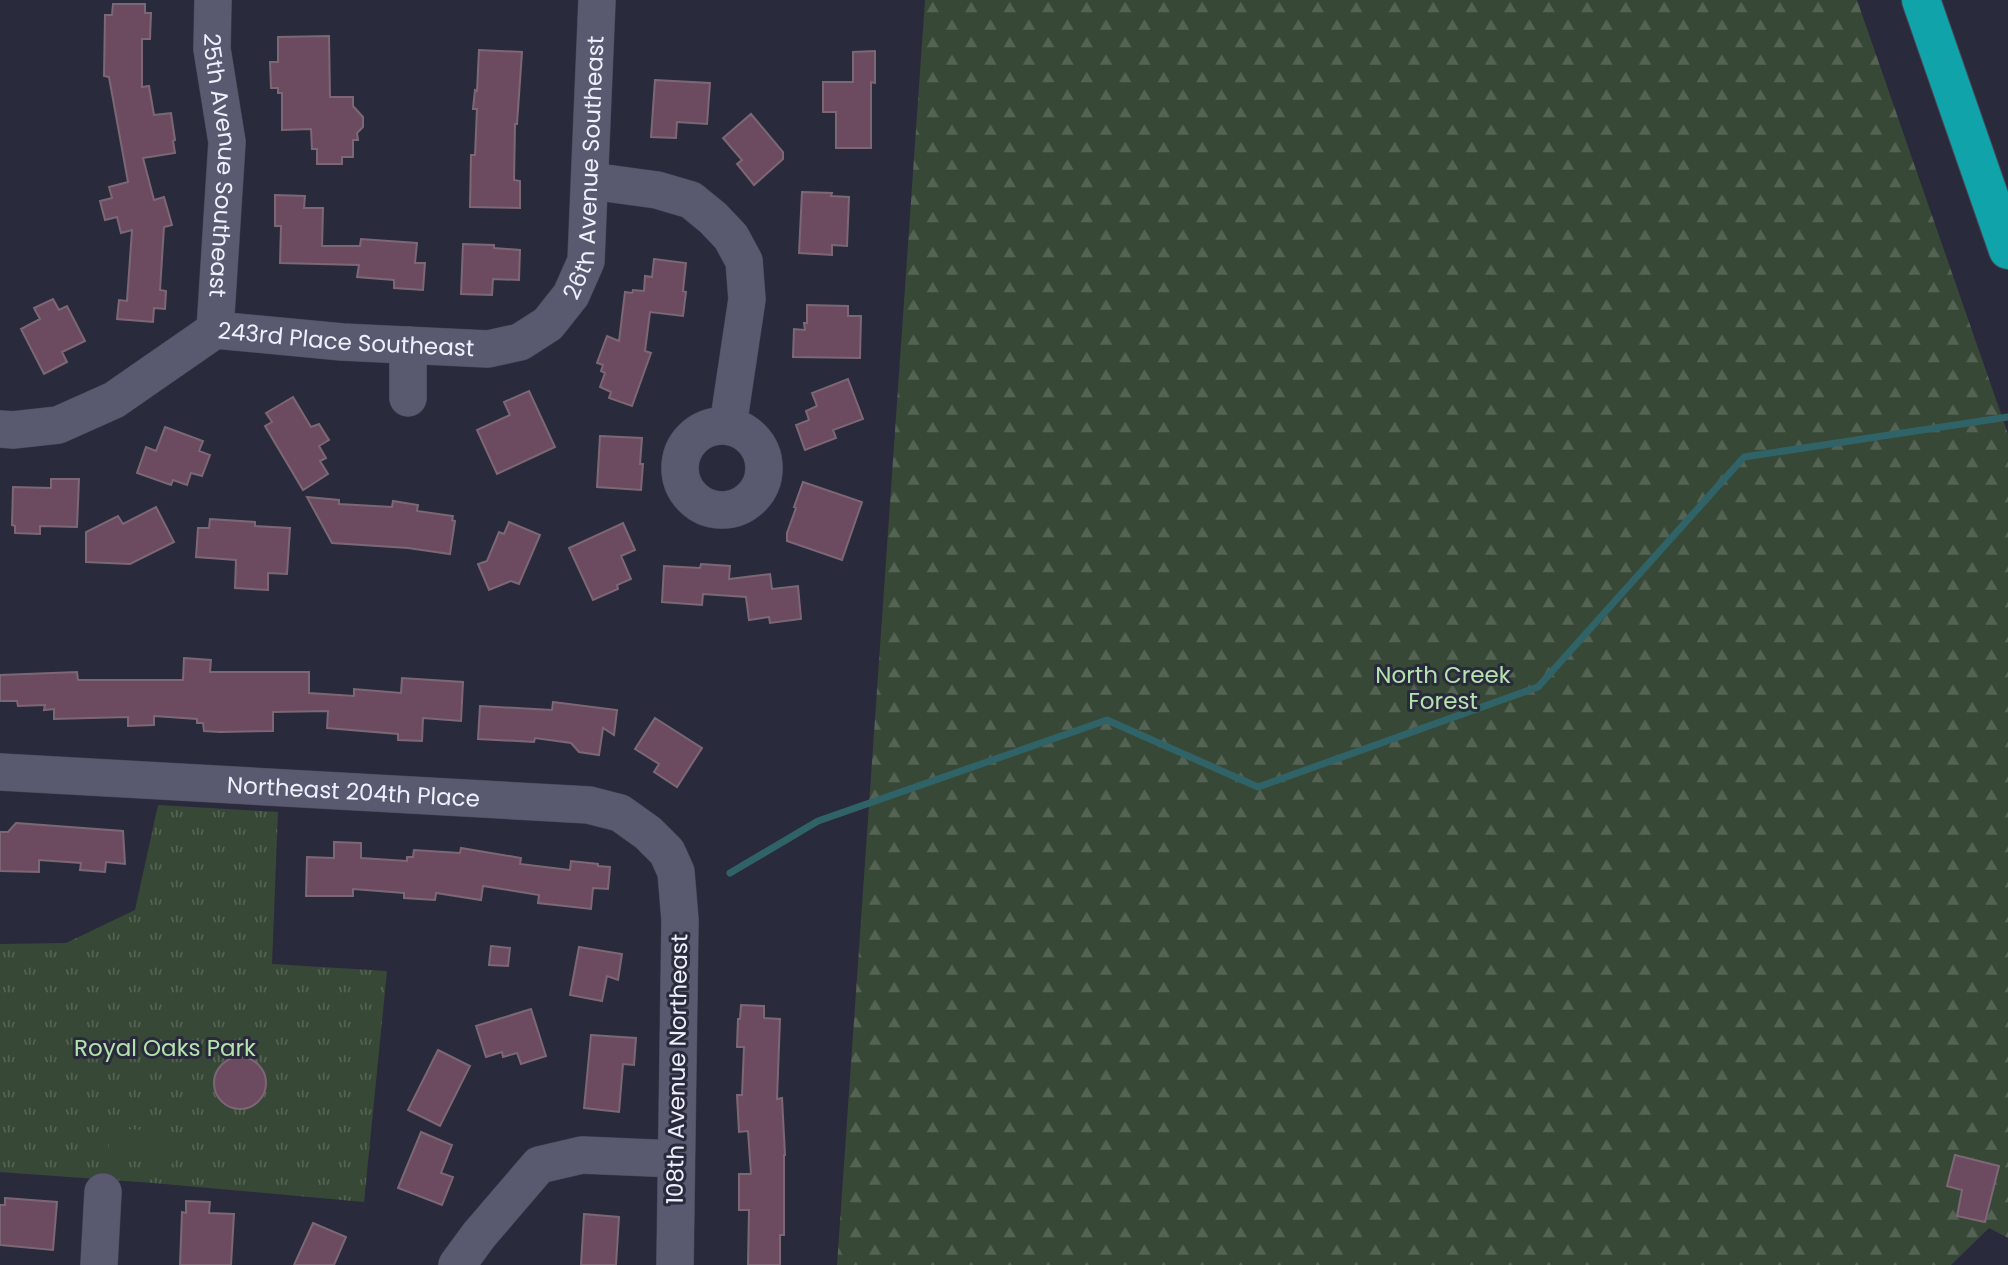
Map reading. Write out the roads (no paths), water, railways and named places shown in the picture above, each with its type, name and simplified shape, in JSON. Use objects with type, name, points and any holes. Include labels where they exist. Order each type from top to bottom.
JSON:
[{"type":"highway","points":[[1921,0],[2008,250]]},
{"type":"highway","points":[[1942,0],[2008,192]]},
{"type":"street","name":"25th Avenue Southeast","points":[[213,0],[212,49],[227,142],[215,330]]},
{"type":"street","name":"26th Avenue Southeast","points":[[548,324],[571,295],[586,261],[597,0]]},
{"type":"street","points":[[591,181],[657,190],[691,200],[731,237],[744,261],[747,299],[728,426]]},
{"type":"street","name":"243rd Place Southeast","points":[[0,429],[58,425],[114,400],[215,330],[342,342],[488,349],[520,342],[548,324]]},
{"type":"street","points":[[408,345],[408,398]]},
{"type":"street","name":"Northeast 204th Place","points":[[0,772],[589,805],[620,813],[648,833],[667,852],[676,872]]},
{"type":"street","name":"108th Avenue Northeast","points":[[675,1265],[680,920],[676,872]]},
{"type":"street","points":[[457,1265],[539,1165],[582,1155],[676,1160]]},
{"type":"street","points":[[99,1265],[103,1192]]},
{"type":"waterway","points":[[730,873],[818,821],[1107,720],[1258,787],[1538,687],[1744,457],[2008,417]]},
{"type":"park label","name":"North Creek Forest","points":[[1443,688]]},
{"type":"park label","name":"Royal Oaks Park","points":[[165,1048]]}]
